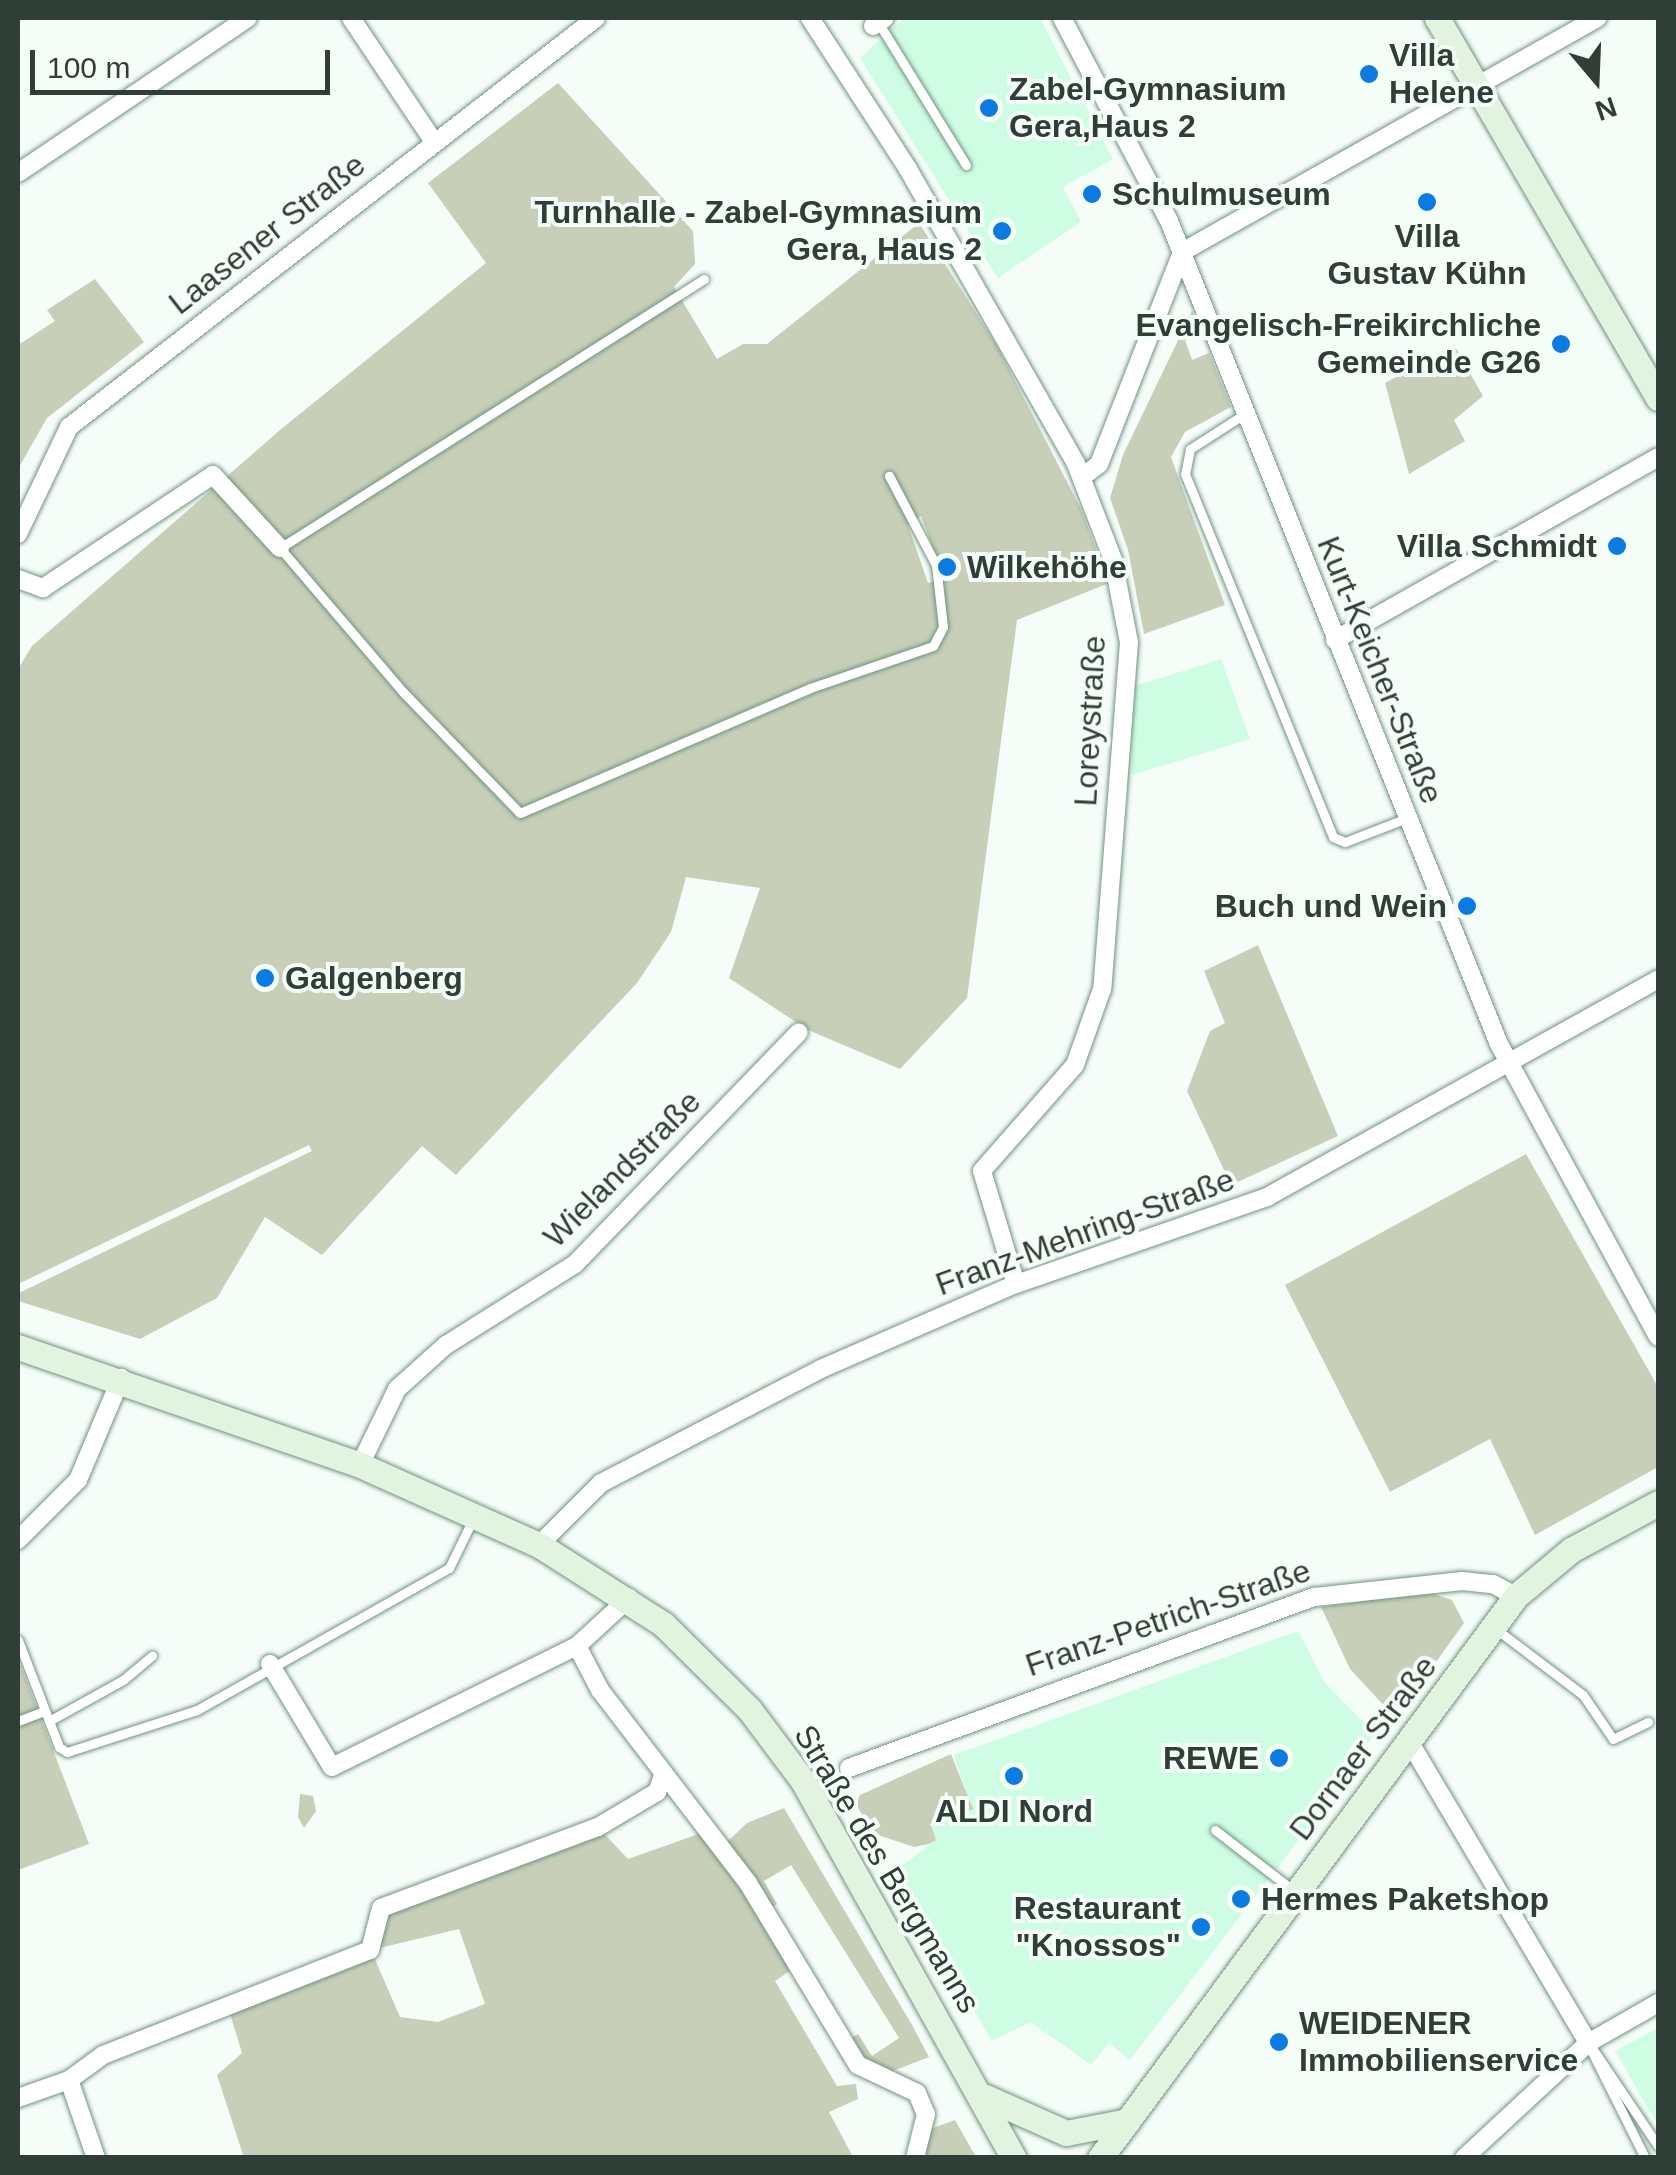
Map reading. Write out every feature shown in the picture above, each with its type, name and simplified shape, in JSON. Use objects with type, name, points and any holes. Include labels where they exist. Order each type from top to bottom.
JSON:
[{"type":"street","points":[[18,173],[248,18]]},
{"type":"street","points":[[350,18],[434,142]]},
{"type":"street","name":"Laasener Straße","points":[[18,534],[69,426],[596,18]]},
{"type":"street","name":"Loreystraße","points":[[810,18],[908,169],[1082,477],[1113,560],[1129,642],[1102,989],[1076,1065],[982,1171],[1016,1284]]},
{"type":"street","name":"Kurt-Keicher-Straße","points":[[1062,18],[1182,252],[1335,640],[1509,1062],[1658,1336]]},
{"type":"street","points":[[1437,18],[1480,82],[1658,398]]},
{"type":"street","points":[[1082,477],[1099,464],[1182,252],[1598,18]]},
{"type":"street","points":[[1335,640],[1658,457]]},
{"type":"street","points":[[18,579],[44,588],[213,475],[280,548]]},
{"type":"street","name":"Franz-Mehring-Straße","points":[[539,1545],[600,1483],[821,1369],[1016,1284],[1267,1198],[1658,978]]},
{"type":"street","name":"Wielandstraße","points":[[360,1465],[397,1388],[446,1345],[575,1264],[799,1032]]},
{"type":"street","name":"Straße des Bergmanns","points":[[18,1347],[121,1378],[360,1465],[539,1545],[629,1598],[709,1666],[787,1760],[982,2095],[1014,2158]]},
{"type":"street","points":[[18,1540],[78,1480],[121,1378]]},
{"type":"street","name":"Dornaer Straße","points":[[1100,2158],[1536,1572],[1658,1503]]},
{"type":"street","name":"Franz-Petrich-Straße","points":[[849,1768],[1315,1597],[1462,1581],[1493,1584],[1516,1596]]},
{"type":"street","points":[[270,1664],[332,1767],[577,1646],[629,1598]]},
{"type":"street","points":[[577,1646],[600,1690],[748,1884],[858,2065],[917,2094],[926,2114],[915,2158]]},
{"type":"street","points":[[1409,1740],[1588,2044]]},
{"type":"street","points":[[18,2098],[69,2080],[103,2055],[370,1950],[381,1908],[598,1827],[657,1792],[664,1773]]},
{"type":"street","points":[[1464,2158],[1588,2044],[1658,2003]]},
{"type":"street","points":[[69,2080],[96,2158]]},
{"type":"street","points":[[982,2095],[1066,2132],[1128,2120]]},
{"type":"lane","points":[[879,22],[966,165]]},
{"type":"lane","points":[[704,280],[280,548],[403,692],[520,813],[810,688],[933,646],[943,627],[936,565],[889,476]]},
{"type":"lane","points":[[1246,413],[1190,449],[1185,474],[1333,838],[1345,842],[1407,818]]},
{"type":"lane","points":[[18,1640],[47,1716],[67,1752],[161,1727],[449,1568],[475,1515]]},
{"type":"lane","points":[[1493,1627],[1583,1695],[1613,1739],[1648,1722]]},
{"type":"lane","points":[[18,1721],[47,1716],[123,1680],[152,1656]]},
{"type":"lane","points":[[1215,1830],[1297,1892]]},
{"type":"lane","points":[[1588,2044],[1658,2146]]},
{"type":"lane","points":[[1588,2044],[1645,2158]]},
{"type":"shaded area","name":"Zabel-Gymnasium Gera,Haus 2","points":[[904,18],[1040,18],[1113,159],[1063,187],[1081,222],[998,278],[860,58]]},
{"type":"shaded area","points":[[558,83],[693,231],[695,264],[674,287],[717,359],[743,344],[767,344],[919,223],[997,346],[1081,509],[1109,583],[1017,620],[967,998],[900,1069],[808,1030],[729,978],[760,888],[686,877],[671,932],[637,983],[456,1175],[422,1146],[322,1255],[265,1217],[217,1298],[140,1339],[18,1301],[19,1293],[312,1151],[309,1145],[18,1284],[18,669],[32,646],[280,430],[486,263],[428,183]],"holes":[[[921,516],[944,578],[928,583],[908,525]]]},
{"type":"shaded area","points":[[95,279],[144,342],[47,418],[18,469],[18,345],[55,321],[47,310]]},
{"type":"shaded area","points":[[1192,311],[1201,333],[1185,340],[1192,360],[1209,353],[1231,407],[1185,432],[1171,457],[1225,605],[1144,634],[1128,550],[1110,498],[1123,455]]},
{"type":"shaded area","points":[[1454,345],[1483,396],[1454,420],[1465,441],[1409,474],[1385,383]]},
{"type":"shaded area","points":[[1221,659],[1250,739],[1132,775],[1132,687]]},
{"type":"shaded area","points":[[1258,945],[1338,1136],[1231,1185],[1187,1091],[1210,1031],[1225,1023],[1204,971]]},
{"type":"shaded area","points":[[1526,1154],[1658,1387],[1658,1467],[1535,1535],[1490,1439],[1390,1492],[1285,1285]]},
{"type":"shaded area","points":[[1428,1592],[1452,1600],[1464,1623],[1411,1697],[1388,1710],[1350,1669],[1321,1607]]},
{"type":"shaded area","points":[[1298,1631],[1325,1683],[1375,1734],[1288,1854],[1130,2060],[1109,2043],[1091,2065],[1031,2022],[992,2041],[893,1873],[936,1840],[930,1825],[972,1809],[954,1755]]},
{"type":"shaded area","points":[[18,1661],[89,1844],[18,1870]]},
{"type":"shaded area","points":[[951,1754],[973,1809],[931,1825],[936,1840],[929,1844],[914,1847],[872,1833],[856,1804],[860,1795]]},
{"type":"shaded area","points":[[300,1794],[313,1796],[316,1811],[304,1828],[298,1817]]},
{"type":"shaded area","points":[[784,1808],[929,2057],[885,2074],[858,2065],[844,2042],[858,2034],[872,2056],[899,2038],[791,1865],[764,1881],[777,1904],[769,1909],[727,1842],[747,1823]]},
{"type":"shaded area","points":[[598,1827],[628,1859],[707,1831],[791,1970],[775,1981],[837,2086],[856,2084],[858,2099],[829,2112],[853,2157],[244,2158],[217,2075],[242,2053],[227,2004],[370,1950],[381,1908]],"holes":[[[459,1929],[485,2004],[438,2022],[400,2017],[371,1950]]]},
{"type":"shaded area","points":[[1658,2028],[1658,2125],[1615,2051]]},
{"type":"shaded area","points":[[955,2120],[976,2157],[923,2158],[925,2131]]},
{"type":"place","name":"Villa Helene","points":[[1369,74]]},
{"type":"place","name":"Zabel-Gymnasium Gera,Haus 2","points":[[989,108]]},
{"type":"place","name":"Schulmuseum","points":[[1092,194]]},
{"type":"place","name":"Villa Gustav Kühn","points":[[1427,202]]},
{"type":"place","name":"Turnhalle - Zabel-Gymnasium Gera, Haus 2","points":[[1002,231]]},
{"type":"place","name":"Evangelisch-Freikirchliche Gemeinde G26","points":[[1561,344]]},
{"type":"place","name":"Villa Schmidt","points":[[1617,546]]},
{"type":"place","name":"Wilkehöhe","points":[[947,567]]},
{"type":"place","name":"Buch und Wein","points":[[1467,906]]},
{"type":"place","name":"Galgenberg","points":[[265,978]]},
{"type":"place","name":"REWE","points":[[1279,1758]]},
{"type":"place","name":"ALDI Nord","points":[[1014,1776]]},
{"type":"place","name":"Hermes Paketshop","points":[[1241,1899]]},
{"type":"place","name":"Restaurant \"Knossos\"","points":[[1201,1927]]},
{"type":"place","name":"WEIDENER Immobilienservice","points":[[1279,2042]]}]
